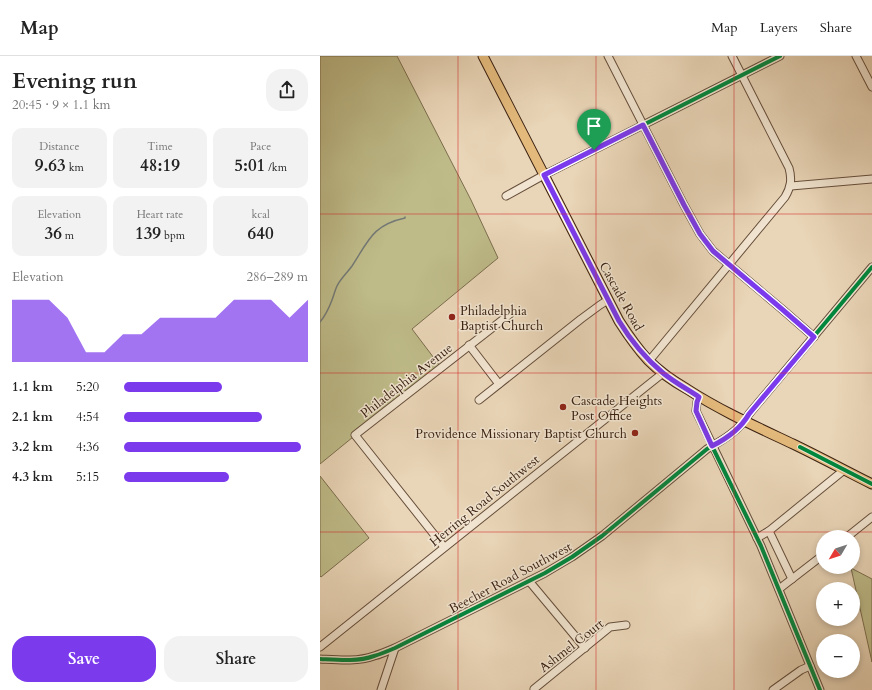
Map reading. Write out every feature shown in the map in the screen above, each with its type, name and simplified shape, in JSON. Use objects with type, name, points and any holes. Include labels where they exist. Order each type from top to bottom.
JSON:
[{"type":"main road","name":"Cascade Road","points":[[483,56],[608,300],[627,334],[637,348],[663,373],[699,397],[745,422],[800,447],[872,483]]},
{"type":"street","points":[[608,56],[700,234],[713,251],[814,337]]},
{"type":"street","points":[[649,361],[785,197],[790,186],[791,177],[789,168],[732,56]]},
{"type":"street","points":[[506,196],[544,175],[780,56]]},
{"type":"street","points":[[856,56],[872,87]]},
{"type":"street","points":[[790,186],[872,179]]},
{"type":"street","name":"Beecher Road Southwest","points":[[320,659],[360,659],[374,656],[395,648],[529,581],[572,557],[602,536],[707,449],[723,440],[745,422],[749,414],[872,267]]},
{"type":"street","points":[[479,400],[608,300]]},
{"type":"street","name":"Philadelphia Avenue","points":[[444,547],[355,435],[510,314]]},
{"type":"street","points":[[469,346],[499,384]]},
{"type":"street","name":"Herring Road Southwest","points":[[320,647],[663,373]]},
{"type":"street","points":[[699,397],[696,411],[757,538],[820,690]]},
{"type":"street","points":[[757,538],[769,531],[844,470]]},
{"type":"street","points":[[856,530],[872,517]]},
{"type":"street","points":[[769,531],[792,578]]},
{"type":"street","points":[[779,589],[816,560]]},
{"type":"street","points":[[529,581],[585,648]]},
{"type":"street","name":"Ashmel Court","points":[[534,689],[610,627],[626,624]]},
{"type":"street","points":[[381,690],[395,648]]},
{"type":"street","points":[[773,690],[801,670],[810,666]]},
{"type":"shaded area","points":[[320,56],[397,56],[471,200],[498,258],[412,329],[440,366],[320,464]]},
{"type":"shaded area","points":[[320,476],[369,538],[321,577],[320,576]]},
{"type":"shaded area","points":[[860,573],[872,579],[872,662],[860,608],[860,582],[854,582],[852,574],[860,574]]},
{"type":"waterway","points":[[320,322],[328,309],[336,288],[367,242],[385,225],[405,217]]},
{"type":"cycle path","points":[[544,175],[780,56]]},
{"type":"cycle path","points":[[320,659],[347,660],[368,658],[395,648],[545,573],[572,557],[602,536],[707,449],[736,430],[872,267]]},
{"type":"cycle path","points":[[712,446],[761,546],[820,690]]},
{"type":"cycle path","points":[[800,447],[872,484]]},
{"type":"place","name":"Philadelphia Baptist Church","points":[[452,317]]},
{"type":"place","name":"Cascade Heights Post Office","points":[[563,407]]},
{"type":"place","name":"Providence Missionary Baptist Church","points":[[635,433]]},
{"type":"route","points":[[643,125],[700,234],[713,251],[814,337],[749,414],[745,422],[723,440],[712,446],[696,411],[699,397],[676,383],[649,361],[627,334],[544,175],[594,150],[643,125]]}]
